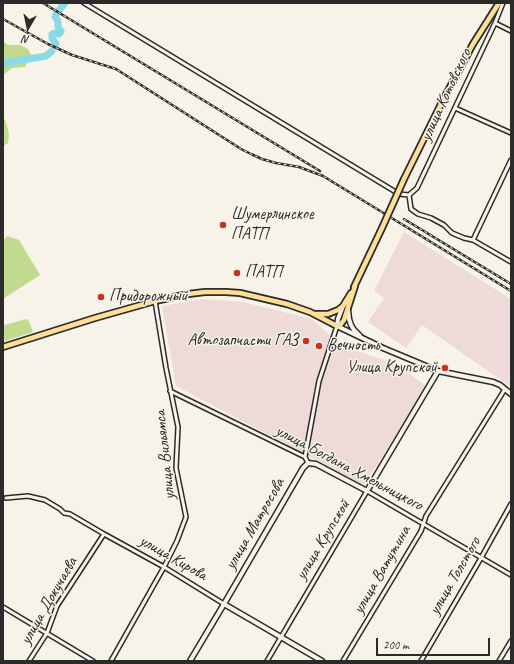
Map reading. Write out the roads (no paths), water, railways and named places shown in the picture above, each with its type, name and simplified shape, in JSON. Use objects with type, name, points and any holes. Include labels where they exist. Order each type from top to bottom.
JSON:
[{"type":"main road","points":[[3,347],[95,318],[188,294],[205,292],[226,292],[249,295],[288,304],[316,314],[328,314],[338,310],[343,306],[355,286],[404,179],[442,102],[499,3]]},
{"type":"main road","points":[[310,312],[337,326],[341,324],[349,307],[355,286]]},
{"type":"street","points":[[84,3],[399,194],[409,195],[411,209],[418,214],[431,218],[444,225],[452,233],[473,240],[511,262]]},
{"type":"street","name":"улица Котовского","points":[[409,195],[417,188],[503,3]]},
{"type":"street","points":[[495,23],[511,31]]},
{"type":"street","points":[[455,108],[511,133]]},
{"type":"street","points":[[473,240],[511,160]]},
{"type":"street","name":"улица Вильямса","points":[[111,661],[164,567],[177,541],[186,518],[176,468],[178,426],[170,391],[155,302]]},
{"type":"street","points":[[305,457],[319,381],[343,306]]},
{"type":"street","points":[[349,307],[348,312],[352,325],[357,334],[363,339]]},
{"type":"street","points":[[337,326],[363,339],[438,371],[493,382],[506,389],[511,394]]},
{"type":"street","name":"улица Крупской","points":[[267,661],[438,371]]},
{"type":"street","name":"улица Ватутина","points":[[343,661],[421,531],[426,516],[506,389]]},
{"type":"street","name":"улица Богдана Хмельницкого","points":[[170,391],[305,457],[308,463],[316,464],[367,492],[511,575]]},
{"type":"street","name":"улица Матросова","points":[[190,661],[303,468],[308,463]]},
{"type":"street","name":"улица Кирова","points":[[6,498],[28,496],[45,500],[64,513],[70,514],[164,567],[322,661]]},
{"type":"street","name":"улица Толстого","points":[[421,661],[511,504]]},
{"type":"street","name":"улица Докучаева","points":[[29,661],[47,633],[57,606],[104,534]]},
{"type":"street","points":[[3,607],[93,661]]},
{"type":"street","points":[[499,661],[511,641]]},
{"type":"waterway","points":[[56,44],[52,38],[52,34],[59,34],[61,31],[55,17],[65,3]]},
{"type":"waterway","points":[[3,64],[46,56],[52,51]]},
{"type":"railway","points":[[43,3],[320,171]]},
{"type":"railway","points":[[3,19],[48,44],[72,55],[116,69],[251,154],[276,163],[299,167],[323,176],[511,291]]},
{"type":"railway","points":[[404,219],[511,284]]},
{"type":"place","name":"Шумерлинское ПАТП","points":[[223,225]]},
{"type":"place","name":"ПАТП","points":[[237,273]]},
{"type":"place","name":"Придорожный","points":[[101,297]]},
{"type":"place","name":"Автозапчасти ГАЗ","points":[[306,341]]},
{"type":"place","name":"Вечность","points":[[319,346]]},
{"type":"place","name":"Улица Крупской","points":[[445,368]]}]
